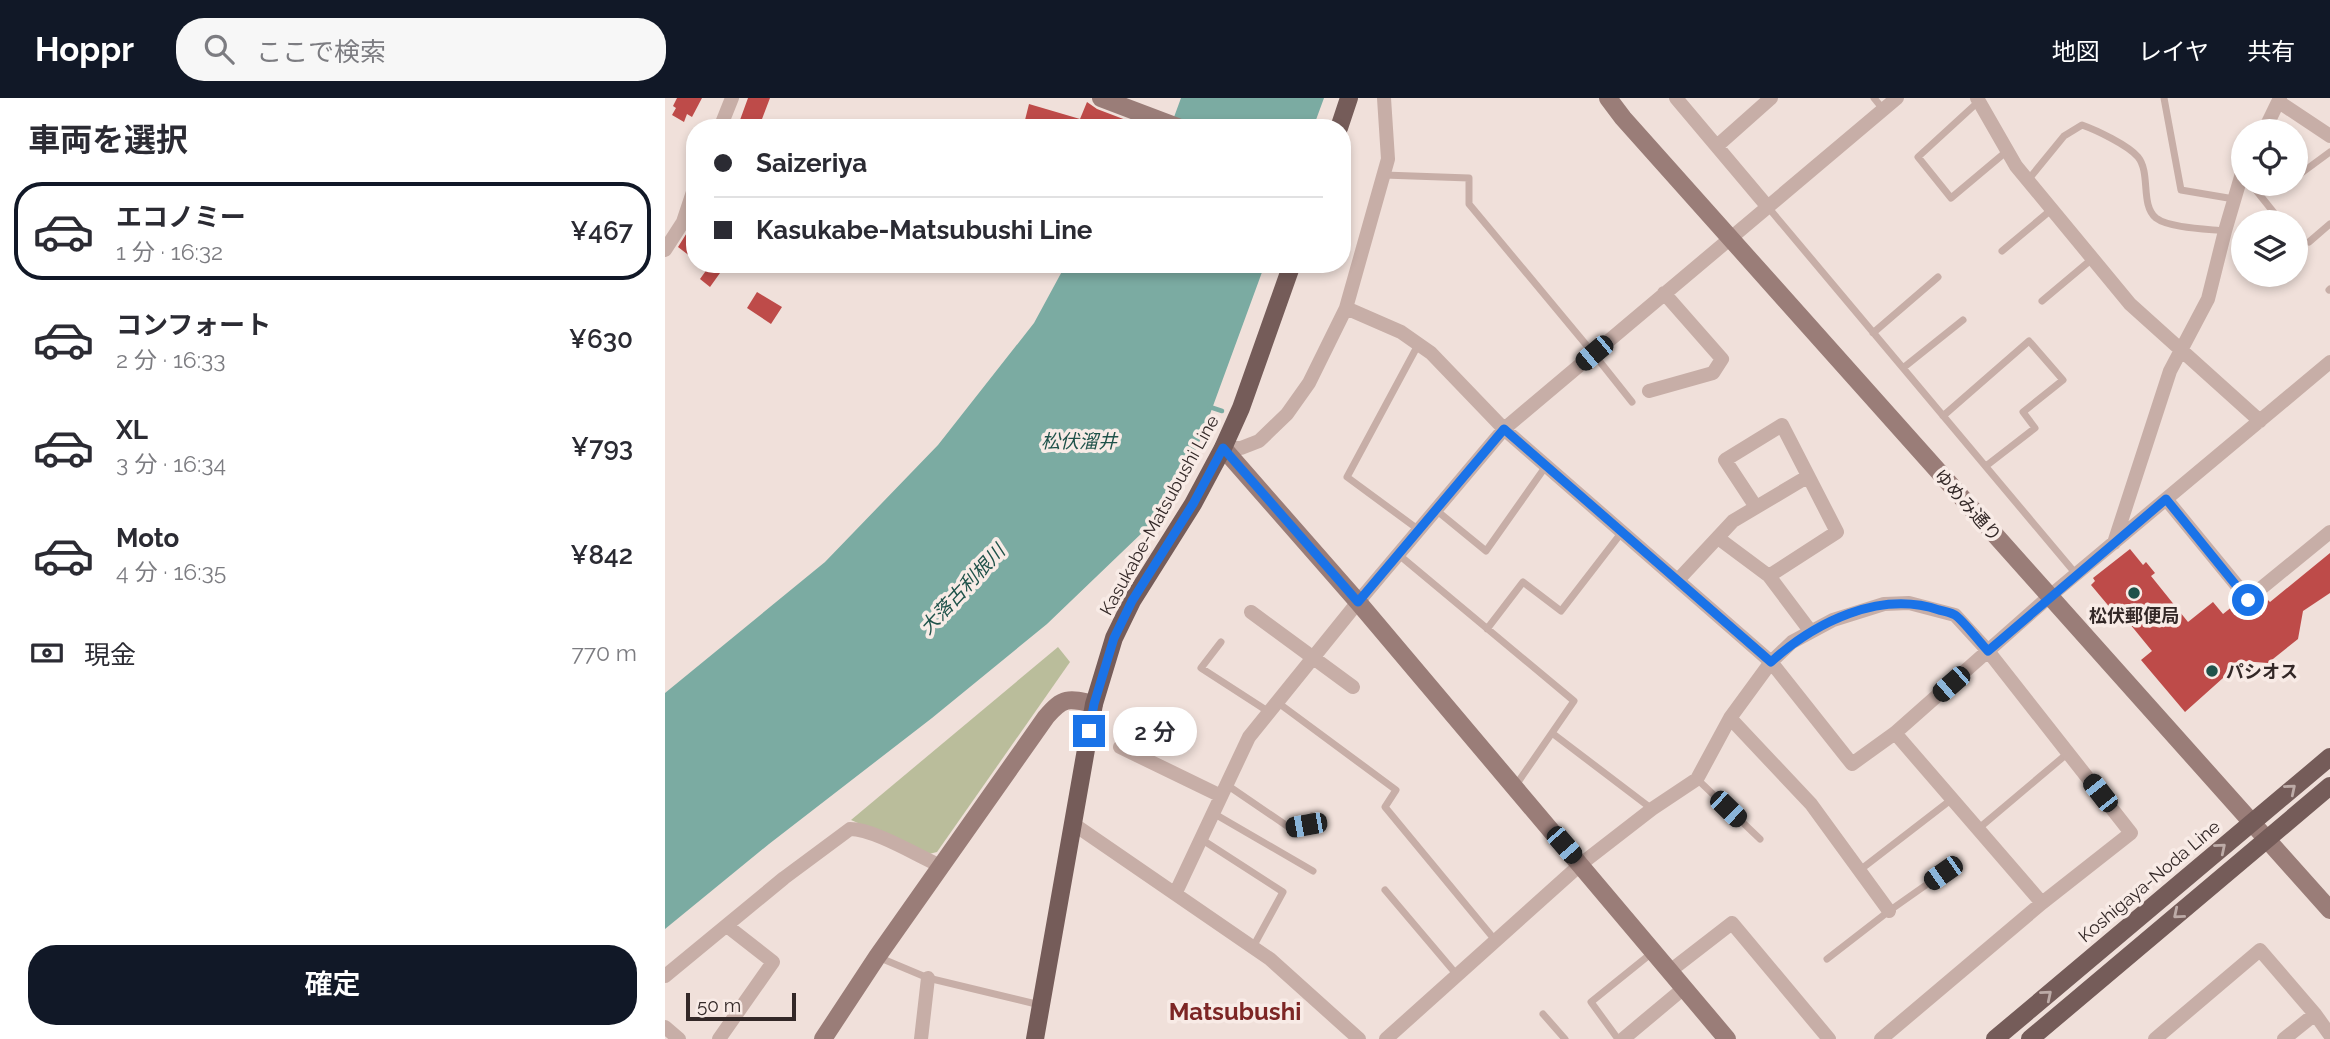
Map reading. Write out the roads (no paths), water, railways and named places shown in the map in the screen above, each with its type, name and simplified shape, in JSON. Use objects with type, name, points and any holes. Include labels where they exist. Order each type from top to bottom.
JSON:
[{"type":"main road","points":[[1342,119],[1349,98]]},
{"type":"main road","name":"Kasukabe-Matsubushi Line","points":[[1036,1039],[1094,704],[1114,638],[1132,601],[1193,504],[1223,448],[1241,408],[1289,273]]},
{"type":"main road","name":"Koshigaya-Noda Line","points":[[1995,1039],[2330,757]]},
{"type":"main road","points":[[2033,1038],[2330,786]]},
{"type":"street","points":[[724,119],[732,98]]},
{"type":"street","points":[[1223,448],[1241,448],[1259,441],[1287,414],[1309,383],[1346,308],[1388,159],[1384,98]]},
{"type":"street","name":"ゆめみ通り","points":[[1608,98],[2330,910]]},
{"type":"street","points":[[1675,98],[1767,206]]},
{"type":"street","points":[[1717,146],[1771,98]]},
{"type":"street","points":[[1176,892],[1249,737],[1358,602],[1504,429],[1767,206],[1879,104],[1898,98]]},
{"type":"street","points":[[2269,119],[2278,99],[2330,136]]},
{"type":"street","points":[[1112,100],[1158,119]]},
{"type":"street","points":[[1978,100],[2007,151],[2028,180],[2130,304],[2260,421]]},
{"type":"street","points":[[2114,543],[2170,371],[2208,299],[2235,196]]},
{"type":"street","points":[[665,250],[686,213]]},
{"type":"street","points":[[1649,391],[1713,373],[1722,359],[1664,293]]},
{"type":"street","points":[[1346,308],[1401,332],[1431,353],[1504,429],[1771,662],[1852,764],[1895,733],[2050,596],[2330,362]]},
{"type":"street","points":[[1756,507],[1725,460],[1782,425],[1837,532],[1769,576]]},
{"type":"street","points":[[1223,448],[1358,602],[1727,1039]]},
{"type":"street","points":[[1678,580],[1733,521],[1807,477]]},
{"type":"street","points":[[2166,499],[2248,600],[2330,532]]},
{"type":"street","points":[[1718,538],[1769,576],[1811,632]]},
{"type":"street","points":[[1386,1039],[1581,864],[1652,809],[1697,779],[1730,718],[1771,662],[1792,642],[1833,621],[1884,604],[1909,603],[1955,615],[1988,651],[2131,833],[2042,903],[1881,1039]]},
{"type":"street","points":[[1251,612],[1353,687]]},
{"type":"street","points":[[823,1039],[877,957],[1046,718],[1058,704],[1073,699],[1094,704]]},
{"type":"street","points":[[1730,718],[1811,804],[1889,911]]},
{"type":"street","points":[[1895,733],[2042,903]]},
{"type":"street","points":[[1120,747],[1223,790]]},
{"type":"street","points":[[1072,823],[1271,959],[1359,1039]]},
{"type":"street","points":[[665,976],[784,878],[850,829],[880,838],[941,866]]},
{"type":"street","points":[[1670,971],[1732,923],[1829,1039]]},
{"type":"street","points":[[719,1039],[773,962],[727,926]]},
{"type":"street","points":[[2155,1039],[2260,950],[2330,1035]]},
{"type":"street","points":[[921,1039],[928,978]]},
{"type":"street","points":[[1620,1039],[1684,988]]},
{"type":"street","points":[[2284,1039],[2315,1014]]},
{"type":"street","points":[[665,1027],[679,1039]]},
{"type":"lane","points":[[2164,98],[2181,190],[2234,199]]},
{"type":"lane","points":[[1978,100],[1918,157],[1951,198],[2007,151]]},
{"type":"lane","points":[[2028,180],[2064,136],[2082,125],[2101,132],[2138,157],[2153,216],[2164,223],[2225,231]]},
{"type":"lane","points":[[2308,168],[2330,152]]},
{"type":"lane","points":[[1384,175],[1469,178],[1469,204],[1632,402]]},
{"type":"lane","points":[[2261,196],[2272,210]]},
{"type":"lane","points":[[1767,206],[2077,574]]},
{"type":"lane","points":[[2002,251],[2052,209]]},
{"type":"lane","points":[[2309,242],[2330,224]]},
{"type":"lane","points":[[2042,301],[2092,258]]},
{"type":"lane","points":[[1873,333],[1938,277]]},
{"type":"lane","points":[[1903,369],[1963,320]]},
{"type":"lane","points":[[1943,416],[2029,341],[2063,380],[2023,412],[2035,428],[1986,466]]},
{"type":"lane","points":[[1418,345],[1347,477],[1419,530]]},
{"type":"lane","points":[[1436,510],[1486,551],[1546,466]]},
{"type":"lane","points":[[1487,629],[1523,582],[1561,611],[1622,532]]},
{"type":"lane","points":[[1398,554],[1574,701],[1515,788]]},
{"type":"lane","points":[[1221,642],[1201,668],[1273,707],[1396,790],[1385,807],[1495,940]]},
{"type":"lane","points":[[1552,733],[1652,809]]},
{"type":"lane","points":[[1978,829],[2068,753]]},
{"type":"lane","points":[[1697,779],[1760,839]]},
{"type":"lane","points":[[1223,790],[1290,828],[1306,825],[1312,816]]},
{"type":"lane","points":[[1859,870],[1952,799]]},
{"type":"lane","points":[[1213,813],[1313,871]]},
{"type":"lane","points":[[1201,838],[1283,892],[1253,947]]},
{"type":"lane","points":[[1826,959],[1943,873]]},
{"type":"lane","points":[[1385,890],[1457,975]]},
{"type":"lane","points":[[1620,1039],[1591,1002],[1654,951]]},
{"type":"lane","points":[[877,957],[928,978],[1041,1006]]},
{"type":"lane","points":[[1543,1014],[1565,1039]]},
{"type":"water","points":[[1181,98],[1324,98],[1316,119],[1173,119]]},
{"type":"water","name":"松伏溜井","points":[[1061,273],[1262,273],[1202,436],[1169,507],[1047,624],[665,929],[665,693],[825,562],[938,445],[1034,323]]},
{"type":"waterway","points":[[1210,407],[1222,411]]},
{"type":"place","name":"松伏郵便局","points":[[2134,593]]},
{"type":"place","name":"パシオス","points":[[2212,671]]},
{"type":"district","name":"Matsubushi","points":[[1235,1011]]},
{"type":"water label","name":"大落古利根川","points":[[962,589]]}]
